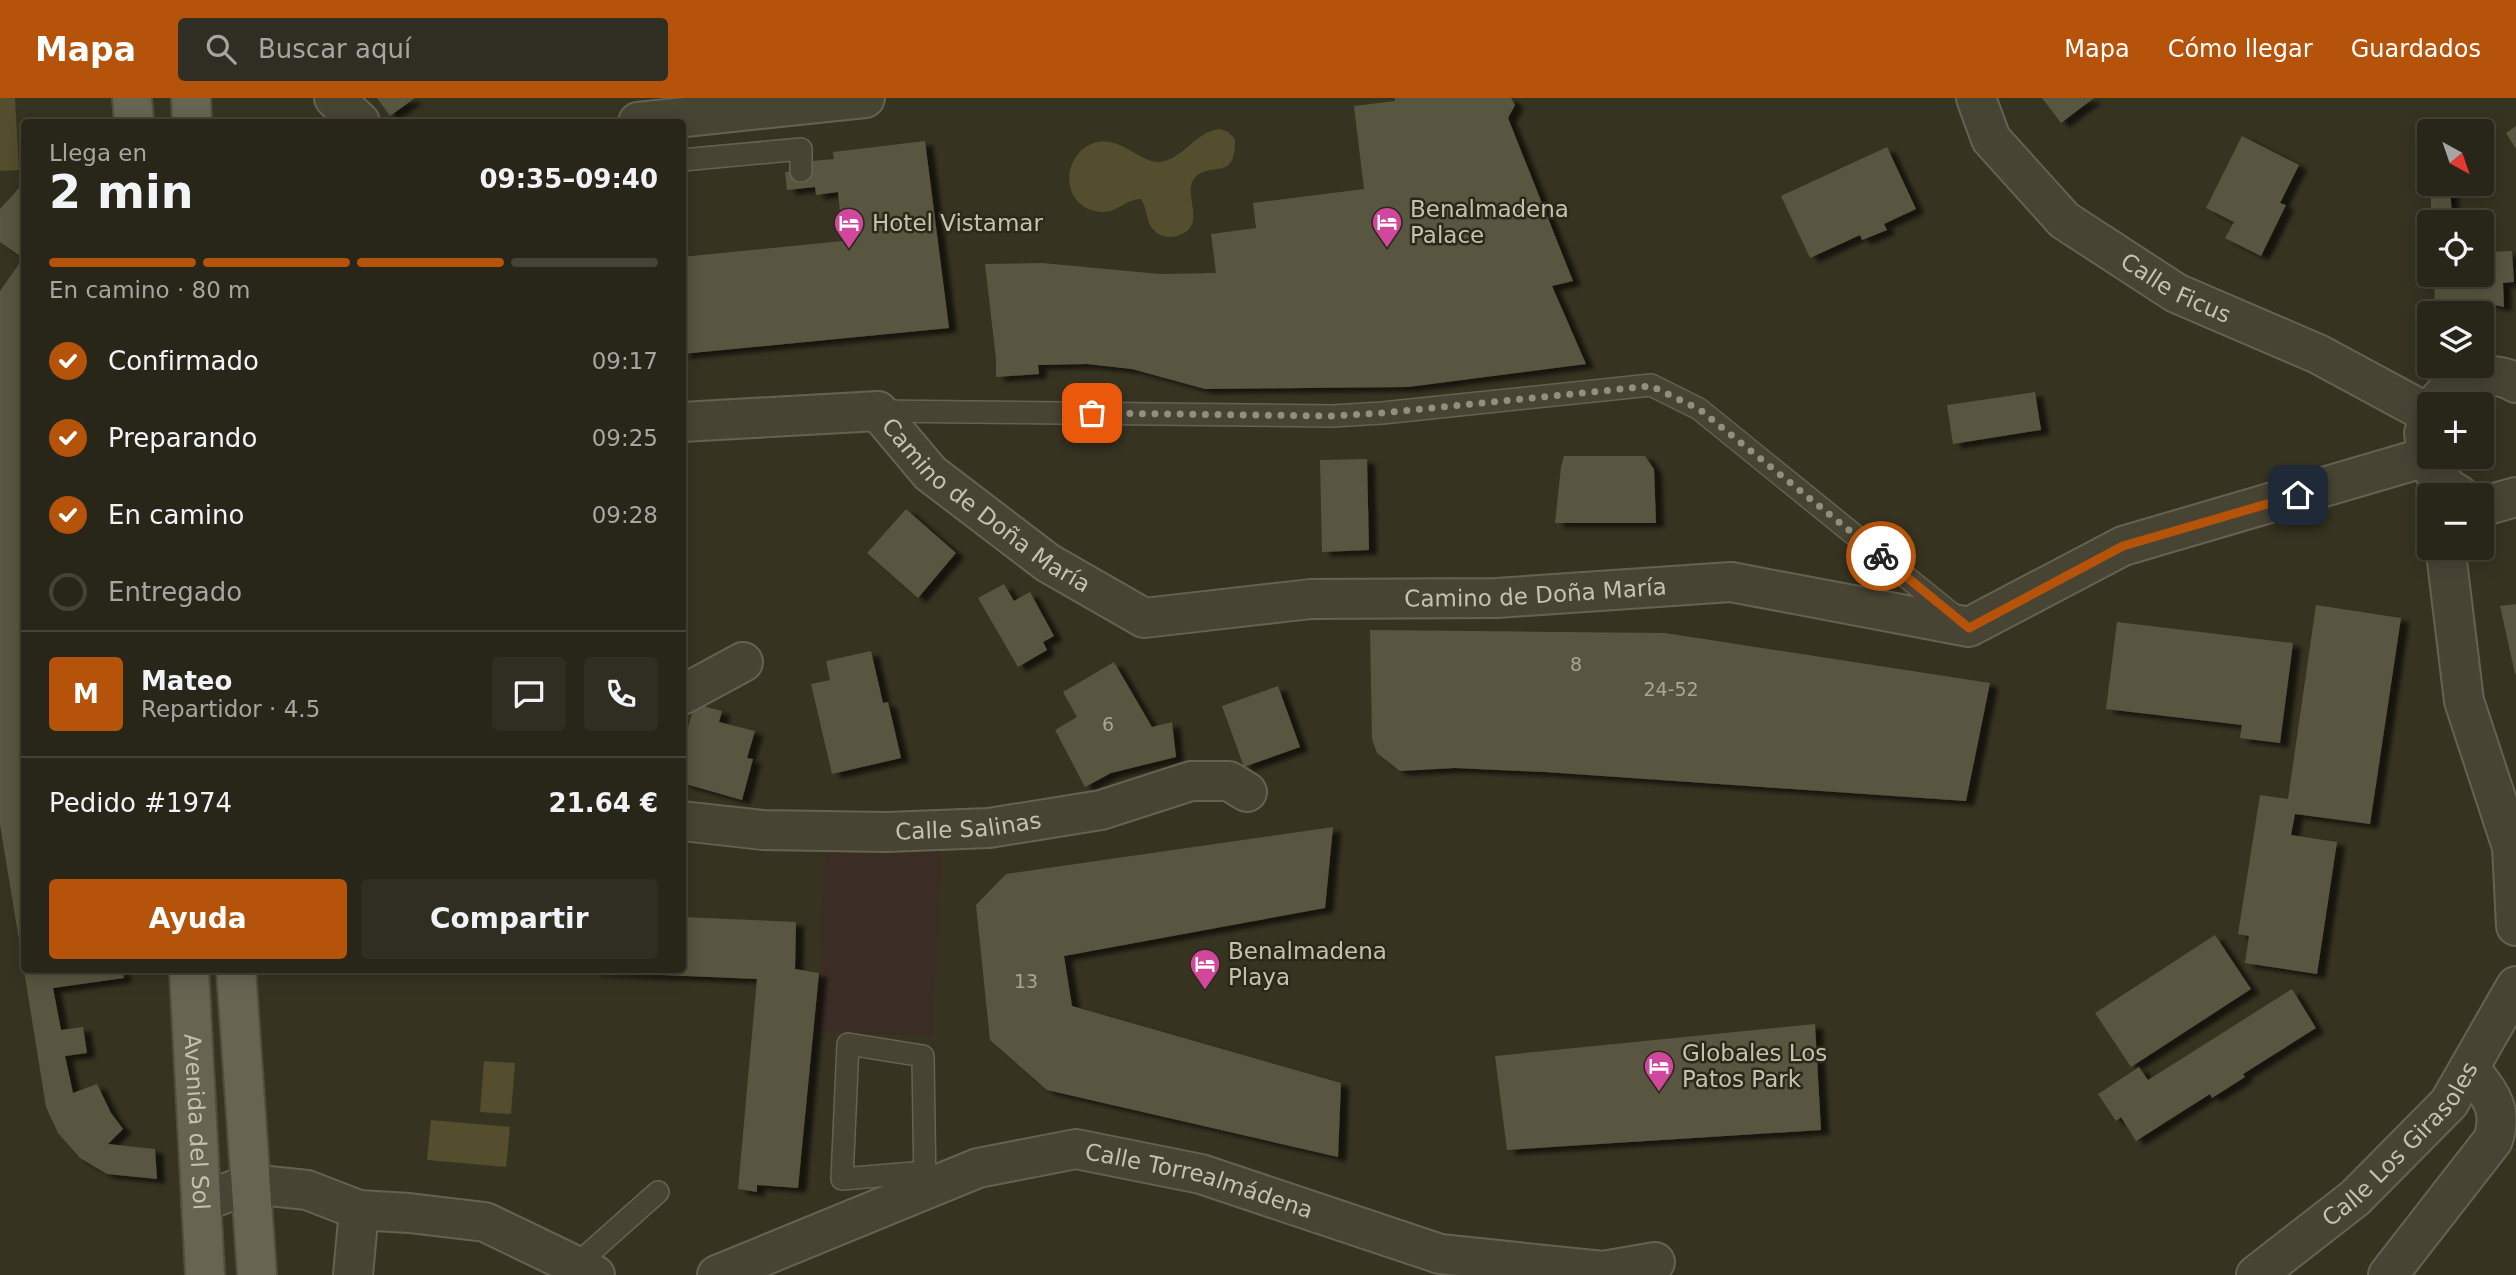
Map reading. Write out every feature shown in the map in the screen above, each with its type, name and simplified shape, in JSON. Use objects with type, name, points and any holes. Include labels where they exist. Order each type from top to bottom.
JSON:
[{"type":"main road","points":[[132,98],[134,119]]},
{"type":"main road","points":[[191,98],[192,119]]},
{"type":"main road","name":"Avenida del Sol","points":[[189,973],[205,1275]]},
{"type":"main road","points":[[236,973],[257,1275]]},
{"type":"street","points":[[334,98],[357,119]]},
{"type":"street","points":[[666,119],[865,98]]},
{"type":"street","name":"Calle Ficus","points":[[1976,98],[1991,139],[2064,220],[2176,293],[2318,354],[2417,408]]},
{"type":"street","points":[[2449,392],[2468,379],[2490,376],[2516,383]]},
{"type":"street","name":"Camino de Doña María","points":[[686,422],[878,411],[930,473],[1048,563],[1144,618],[1311,599],[1497,598],[1731,582],[1969,628]]},
{"type":"street","points":[[1969,628],[2123,546],[2417,460]]},
{"type":"street","points":[[2494,503],[2516,497]]},
{"type":"street","points":[[2447,560],[2464,701],[2512,847],[2516,926]]},
{"type":"street","points":[[686,693],[743,662]]},
{"type":"street","name":"Calle Salinas","points":[[686,821],[763,830],[887,832],[989,828],[1101,810],[1191,781],[1229,781],[1247,792]]},
{"type":"street","name":"Calle Los Girasoles","points":[[2256,1275],[2356,1198],[2449,1103],[2516,986]]},
{"type":"street","points":[[2388,1275],[2493,1140],[2498,1125],[2496,1107],[2470,1068]]},
{"type":"street","name":"Calle Torrealmádena","points":[[717,1275],[925,1181],[1076,1149],[1201,1174],[1440,1254],[1603,1271],[1655,1262]]},
{"type":"street","points":[[201,1202],[251,1184],[307,1190],[359,1210],[485,1222],[585,1270]]},
{"type":"street","points":[[353,1275],[359,1210]]},
{"type":"lane","points":[[686,160],[801,149],[801,171]]},
{"type":"lane","points":[[878,411],[1332,416],[1651,386],[1699,409],[1969,628]]},
{"type":"lane","points":[[848,1044],[923,1056],[925,1181],[842,1179],[848,1044]]},
{"type":"lane","points":[[585,1270],[658,1192]]},
{"type":"shaded area","points":[[0,98],[15,98],[19,170],[0,171]]},
{"type":"shaded area","points":[[1220,129],[1235,139],[1231,161],[1227,166],[1200,173],[1194,179],[1191,186],[1191,225],[1177,236],[1164,236],[1152,228],[1141,199],[1109,211],[1095,211],[1076,199],[1071,189],[1069,178],[1076,157],[1094,143],[1114,143],[1157,162],[1173,158],[1198,138]]},
{"type":"shaded area","points":[[826,840],[942,845],[932,1036],[817,1031]]},
{"type":"shaded area","points":[[484,1061],[515,1063],[511,1114],[480,1112]]},
{"type":"shaded area","points":[[431,1120],[510,1127],[506,1167],[427,1160]]},
{"type":"building","points":[[377,98],[415,98],[390,116]]},
{"type":"building","name":"Benalmadena Palace","points":[[1395,98],[1511,98],[1515,105],[1508,118],[1573,281],[1552,286],[1586,364],[1408,387],[1205,389],[1132,369],[1087,364],[1038,365],[1039,374],[996,377],[985,264],[1042,263],[1160,274],[1216,273],[1211,234],[1256,228],[1253,203],[1364,189],[1354,106],[1395,101]]},
{"type":"building","points":[[2042,98],[2094,98],[2061,123]]},
{"type":"building","points":[[2516,126],[2516,149],[2506,133]]},
{"type":"building","points":[[2242,136],[2299,165],[2280,203],[2286,205],[2261,256],[2225,238],[2234,222],[2206,208]]},
{"type":"building","name":"Hotel Vistamar","points":[[925,141],[949,328],[686,354],[686,257],[843,241],[838,192],[816,195],[815,187],[787,190],[785,172],[813,169],[812,161],[834,159],[833,152]]},
{"type":"building","points":[[1887,147],[1916,209],[1884,224],[1887,230],[1862,240],[1860,235],[1810,258],[1781,196]]},
{"type":"building","points":[[20,187],[21,257],[0,242],[0,209]]},
{"type":"building","points":[[2431,196],[2451,196],[2451,210],[2431,210]]},
{"type":"building","points":[[2512,251],[2514,282],[2503,283],[2504,307],[2494,305],[2494,301],[2435,301],[2434,287],[2494,287],[2494,252]]},
{"type":"building","points":[[21,261],[21,952],[0,825],[0,291]]},
{"type":"building","points":[[2035,392],[2041,430],[1953,444],[1947,405]]},
{"type":"building","points":[[1564,456],[1645,456],[1654,469],[1656,523],[1555,523]]},
{"type":"building","points":[[1367,459],[1369,550],[1322,552],[1320,460]]},
{"type":"building","points":[[906,509],[956,553],[918,598],[867,553]]},
{"type":"building","points":[[1004,584],[1014,601],[1030,592],[1054,636],[1043,642],[1047,650],[1018,667],[978,598]]},
{"type":"building","points":[[2516,604],[2516,674],[2515,674],[2500,606]]},
{"type":"building","points":[[2316,605],[2401,618],[2370,824],[2295,814],[2291,835],[2337,842],[2317,974],[2245,963],[2249,936],[2238,934],[2260,795],[2288,799]]},
{"type":"building","points":[[2117,622],[2293,643],[2280,743],[2240,738],[2242,725],[2106,709]]},
{"type":"building","points":[[1370,630],[1665,633],[1990,683],[1966,801],[1545,772],[1455,768],[1400,771],[1377,753],[1372,739]]},
{"type":"building","points":[[871,651],[883,703],[888,702],[901,758],[832,774],[811,684],[830,680],[826,661]]},
{"type":"building","points":[[1114,662],[1152,727],[1172,722],[1176,757],[1111,773],[1085,787],[1055,730],[1077,717],[1063,692]]},
{"type":"building","points":[[1278,686],[1300,747],[1244,767],[1222,706]]},
{"type":"building","points":[[695,704],[722,711],[719,722],[755,731],[747,758],[753,759],[742,800],[686,784],[686,734]]},
{"type":"building","points":[[1333,827],[1325,908],[1064,956],[1072,1006],[1341,1083],[1338,1157],[1047,1090],[990,1040],[976,905],[1006,874]]},
{"type":"building","points":[[686,917],[796,922],[795,969],[819,973],[798,1188],[757,1185],[757,1192],[738,1189],[757,979],[616,973],[686,973]]},
{"type":"building","points":[[2215,935],[2251,989],[2131,1067],[2095,1013]]},
{"type":"building","points":[[24,973],[123,973],[124,978],[53,988],[61,1030],[83,1027],[87,1053],[65,1056],[73,1093],[97,1084],[111,1113],[123,1129],[108,1144],[155,1149],[157,1179],[107,1174],[80,1158],[58,1133],[46,1107]]},
{"type":"building","points":[[2292,989],[2316,1028],[2243,1074],[2245,1077],[2212,1098],[2210,1094],[2136,1141],[2121,1117],[2116,1121],[2098,1094],[2139,1067],[2148,1080]]},
{"type":"building","name":"Globales Los Patos Park","points":[[1815,1024],[1821,1130],[1507,1150],[1495,1056]]},
{"type":"way so far","points":[[1092,413],[1332,416],[1651,386],[1699,409],[1881,556]]},
{"type":"place","name":"Benalmadena Palace","points":[[1387,249]]},
{"type":"place","name":"Hotel Vistamar","points":[[849,250]]},
{"type":"place","name":"Benalmadena Playa","points":[[1205,991]]},
{"type":"place","name":"Globales Los Patos Park","points":[[1659,1093]]},
{"type":"route","points":[[1881,556],[1969,628],[2123,546],[2298,495]]}]
